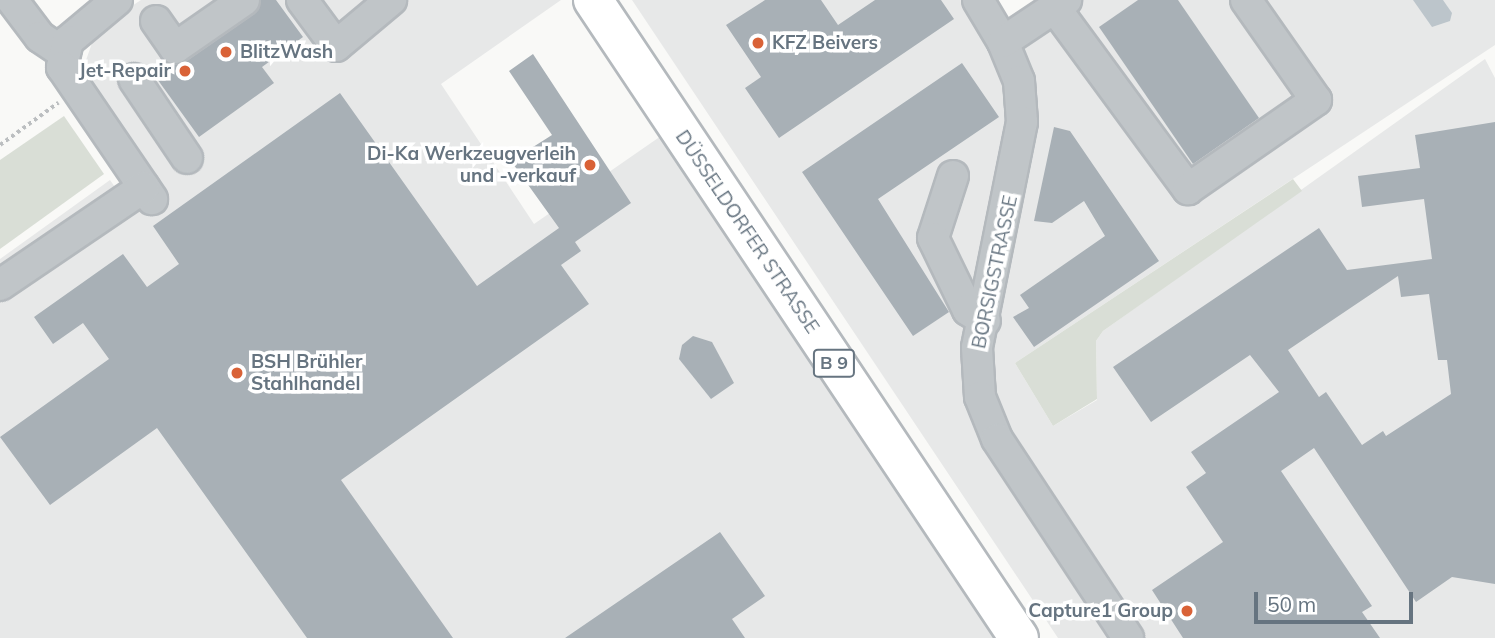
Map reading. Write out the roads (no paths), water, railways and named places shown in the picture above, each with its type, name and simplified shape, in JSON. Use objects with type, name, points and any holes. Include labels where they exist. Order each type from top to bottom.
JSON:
[{"type":"main road","name":"DÜSSELDORFER STRASSE","points":[[593,0],[1019,638]]},
{"type":"street","points":[[12,0],[40,37],[62,52]]},
{"type":"street","points":[[0,285],[148,193],[62,67],[62,52],[78,29],[117,0]]},
{"type":"street","points":[[156,21],[175,48],[244,0]]},
{"type":"street","points":[[302,0],[335,46],[391,0]]},
{"type":"street","name":"BORSIGSTRASSE","points":[[978,0],[1003,41],[1018,81],[1022,122],[978,373],[986,416],[1128,638]]},
{"type":"street","points":[[1003,41],[1060,4],[1188,189],[1316,100],[1246,0]]},
{"type":"street","points":[[134,79],[187,158]]},
{"type":"street","points":[[953,176],[933,238],[968,310],[985,321]]},
{"type":"place","name":"KFZ Beivers","points":[[758,43]]},
{"type":"place","name":"BlitzWash","points":[[226,52]]},
{"type":"place","name":"Jet-Repair","points":[[185,71]]},
{"type":"place","name":"Di-Ka Werkzeugverleih und -verkauf","points":[[590,165]]},
{"type":"place","name":"BSH Brühler Stahlhandel","points":[[237,373]]},
{"type":"place","name":"Capture1 Group","points":[[1187,611]]}]
